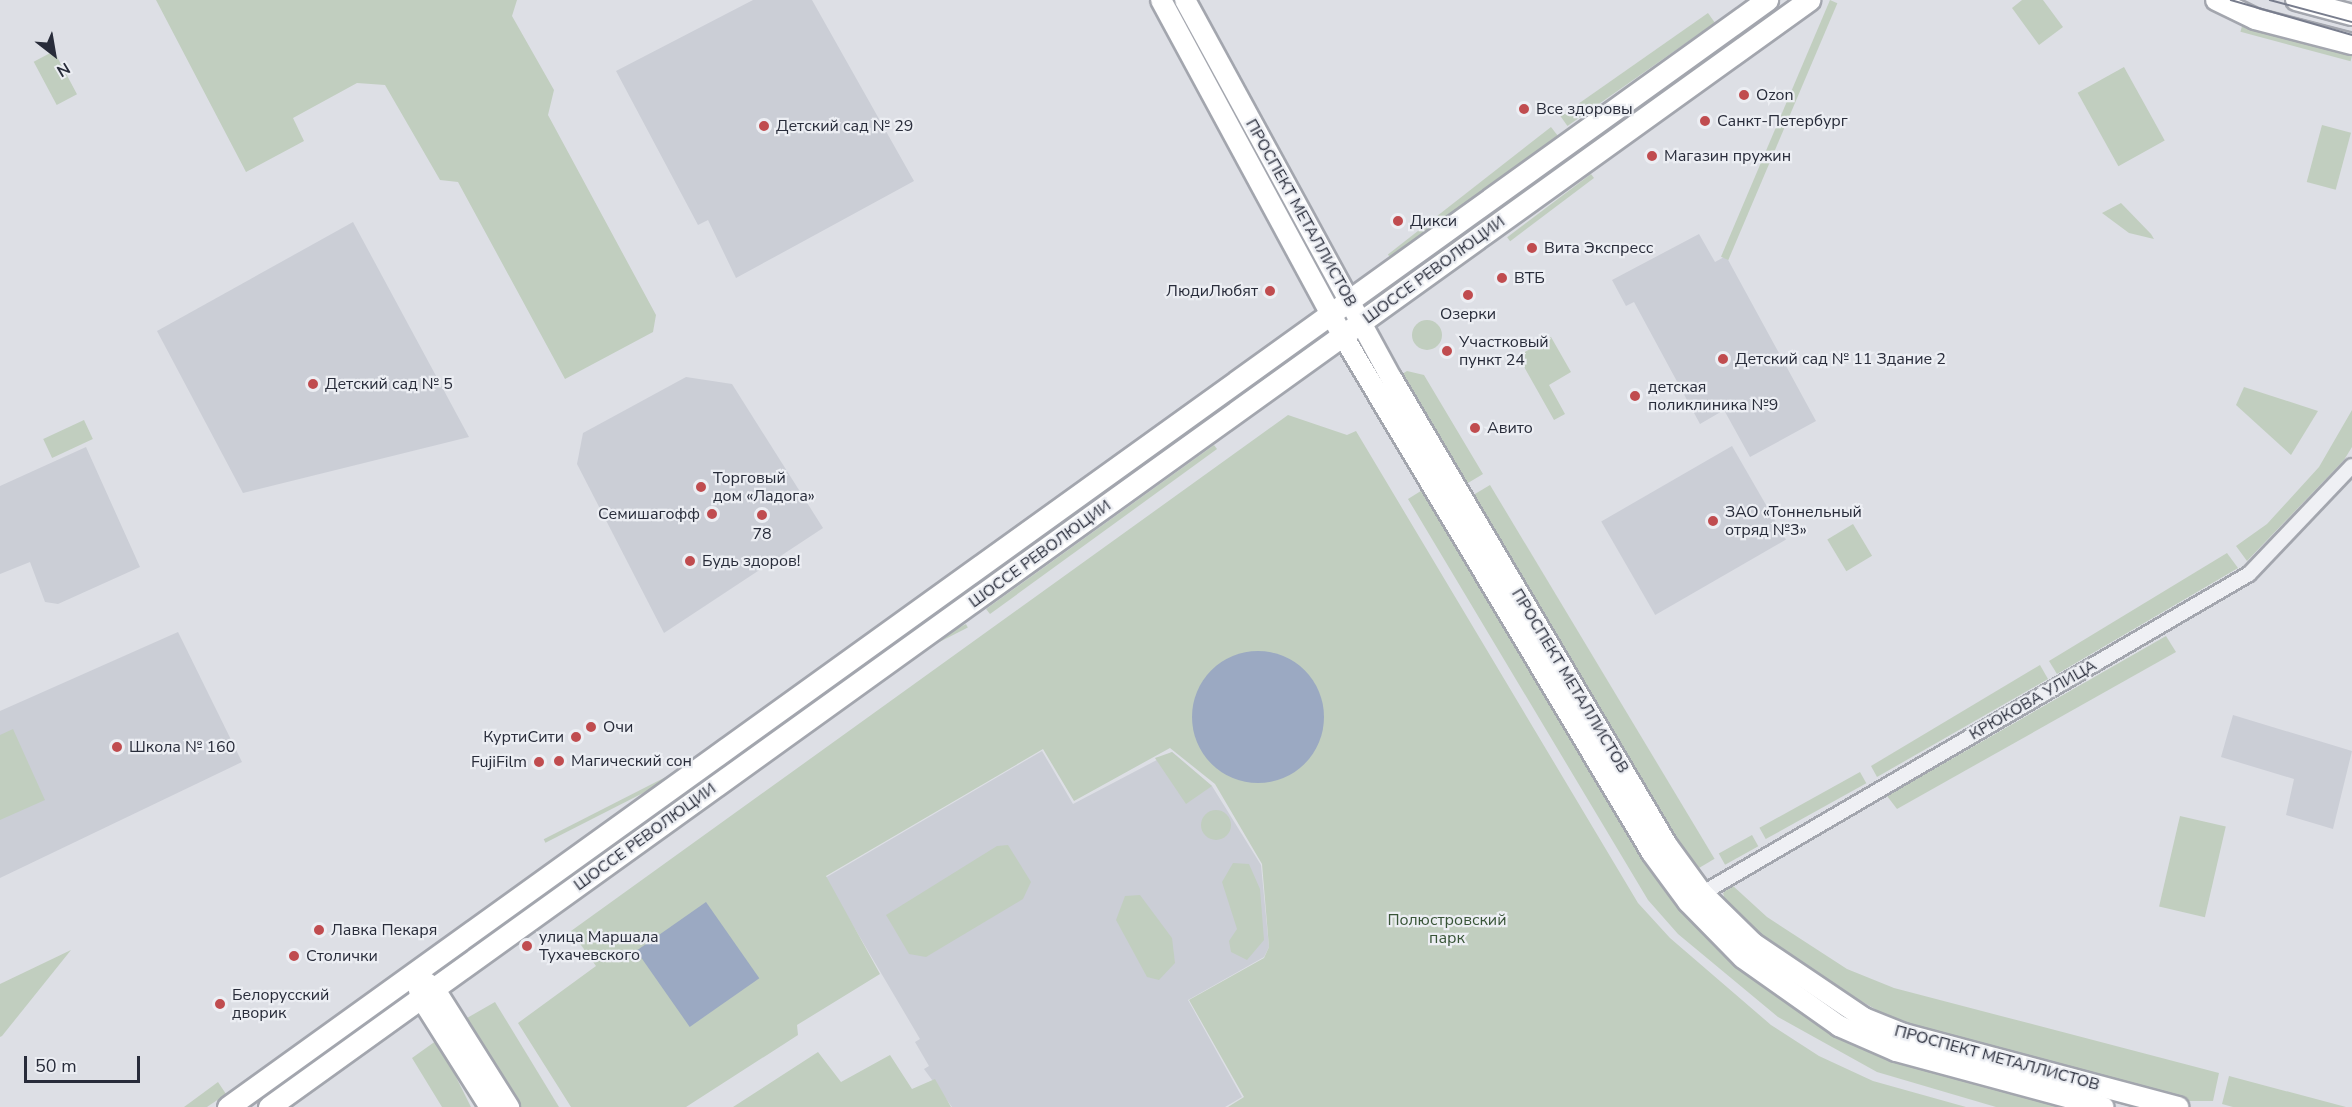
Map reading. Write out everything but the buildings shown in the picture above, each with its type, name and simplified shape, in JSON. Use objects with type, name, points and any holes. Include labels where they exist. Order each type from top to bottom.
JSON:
[{"type":"main road","name":"ШОССЕ РЕВОЛЮЦИИ","points":[[228,1107],[1767,0]]},
{"type":"main road","name":"ШОССЕ РЕВОЛЮЦИИ","points":[[269,1107],[1809,0]]},
{"type":"street","name":"ПРОСПЕКТ МЕТАЛЛИСТОВ","points":[[1161,0],[1343,336],[1652,853],[1695,897],[1751,965],[1839,1026],[1896,1051],[2104,1107]]},
{"type":"street","name":"ПРОСПЕКТ МЕТАЛЛИСТОВ","points":[[1185,0],[1361,323],[1667,845],[1695,897],[1761,950],[1864,1018],[1904,1034],[2178,1107]]},
{"type":"street","points":[[2216,0],[2255,19],[2352,44]]},
{"type":"street","points":[[2296,0],[2352,15]]},
{"type":"street","name":"КРЮКОВА УЛИЦА","points":[[1695,897],[2249,574],[2352,466]]},
{"type":"street","points":[[414,974],[509,1107]]},
{"type":"street","points":[[427,993],[490,1107]]},
{"type":"shaded area","name":"Детский сад № 29","points":[[753,0],[812,0],[914,181],[736,278],[708,220],[698,225],[616,71]]},
{"type":"shaded area","name":"Детский сад № 5","points":[[353,222],[469,437],[243,493],[157,331]]},
{"type":"shaded area","name":"Детский сад № 11 Здание 2","points":[[1699,234],[1715,262],[1726,256],[1816,421],[1750,457],[1724,410],[1700,424],[1634,302],[1626,306],[1612,280]]},
{"type":"shaded area","points":[[686,377],[732,384],[823,528],[664,633],[577,464],[583,433]]},
{"type":"shaded area","points":[[1732,446],[1786,540],[1655,615],[1601,522]]},
{"type":"shaded area","points":[[86,447],[140,567],[58,604],[45,602],[30,562],[0,574],[0,486]]},
{"type":"shaded area","name":"Школа № 160","points":[[178,632],[242,762],[0,878],[0,711]]},
{"type":"shaded area","points":[[2233,715],[2352,751],[2333,829],[2286,815],[2294,779],[2221,757]]},
{"type":"shaded area","points":[[1042,751],[1073,804],[1172,752],[1212,786],[1261,865],[1269,947],[1264,957],[1188,1000],[1242,1097],[1225,1107],[952,1107],[924,1069],[929,1066],[915,1042],[920,1039],[825,878]]},
{"type":"green space","points":[[156,0],[517,0],[512,16],[554,90],[548,115],[656,315],[653,332],[565,379],[458,182],[440,180],[385,85],[357,83],[293,118],[304,141],[246,172]]},
{"type":"green space","points":[[1830,0],[1837,3],[1728,260],[1721,257]]},
{"type":"green space","points":[[2022,0],[2043,0],[2063,27],[2039,45],[2012,8]]},
{"type":"green space","points":[[1708,13],[1715,23],[1567,126],[1561,116]]},
{"type":"green space","points":[[2242,26],[2352,55],[2351,61],[2240,32]]},
{"type":"green space","points":[[54,51],[77,94],[57,105],[34,62]]},
{"type":"green space","points":[[2124,67],[2165,140],[2118,166],[2078,93]]},
{"type":"green space","points":[[2322,125],[2351,133],[2336,190],[2307,182]]},
{"type":"green space","points":[[1551,127],[1558,136],[1395,263],[1388,254]]},
{"type":"green space","points":[[1591,174],[1594,178],[1510,241],[1507,237]]},
{"type":"green space","points":[[2121,203],[2154,239],[2129,233],[2102,213]]},
{"type":"green space","points":[[1427,320],[1438,324],[1442,335],[1438,346],[1427,350],[1416,346],[1412,335],[1416,324]]},
{"type":"green space","points":[[1551,337],[1571,372],[1549,385],[1565,414],[1554,420],[1518,356]]},
{"type":"green space","points":[[1407,371],[1424,375],[1483,474],[1463,486],[1462,475],[1402,374]]},
{"type":"green space","points":[[2244,387],[2318,411],[2291,455],[2236,405]]},
{"type":"green space","points":[[2352,410],[2352,447],[2344,460],[2247,561],[2236,546],[2267,524],[2319,467]]},
{"type":"green space","name":"Полюстровский парк","points":[[1288,415],[1347,435],[1356,431],[1638,903],[1670,938],[1771,1025],[1819,1056],[1873,1081],[1966,1107],[1228,1107],[1244,1097],[1189,1000],[1264,958],[1269,947],[1262,864],[1215,784],[1170,748],[1074,801],[1043,749],[826,876],[880,974],[797,1025],[798,1035],[686,1107],[571,1107],[518,1023],[596,966],[571,931]]},
{"type":"green space","points":[[84,420],[93,439],[52,458],[43,439]]},
{"type":"green space","points":[[1214,445],[1217,449],[990,614],[986,609]]},
{"type":"green space","points":[[1490,485],[1715,859],[1695,871],[1470,497]]},
{"type":"green space","points":[[1424,489],[1663,887],[1735,967],[1832,1034],[1892,1060],[2068,1107],[1996,1107],[1877,1072],[1778,1017],[1678,934],[1648,900],[1408,499]]},
{"type":"green space","points":[[1853,524],[1872,556],[1846,571],[1827,539]]},
{"type":"green space","points":[[2227,553],[2238,568],[2057,674],[2049,661]]},
{"type":"green space","points":[[966,624],[968,628],[545,843],[544,839]]},
{"type":"green space","points":[[2166,636],[2176,652],[1897,809],[1887,796]]},
{"type":"green space","points":[[2040,665],[2048,679],[1877,777],[1871,766]]},
{"type":"green space","points":[[13,729],[45,800],[0,820],[0,735]]},
{"type":"green space","points":[[1172,752],[1212,786],[1186,804],[1155,758]]},
{"type":"green space","points":[[1860,772],[1866,783],[1766,839],[1759,828]]},
{"type":"green space","points":[[1216,810],[1227,814],[1231,825],[1227,836],[1216,840],[1205,836],[1201,825],[1205,814]]},
{"type":"green space","points":[[2180,816],[2226,827],[2205,917],[2159,907]]},
{"type":"green space","points":[[1752,835],[1758,846],[1725,865],[1719,853]]},
{"type":"green space","points":[[1008,845],[1031,882],[1023,899],[926,957],[909,954],[886,915],[997,846]]},
{"type":"green space","points":[[1233,863],[1249,864],[1260,889],[1264,940],[1247,960],[1231,952],[1229,941],[1237,929],[1222,882]]},
{"type":"green space","points":[[1732,885],[1767,917],[1847,969],[1894,988],[2219,1073],[2213,1101],[2181,1101],[1906,1027],[1792,961],[1726,903],[1723,893]]},
{"type":"green space","points":[[1140,895],[1172,938],[1175,963],[1159,980],[1147,977],[1116,920],[1125,896]]},
{"type":"green space","points":[[71,950],[2,1036],[0,1037],[0,984]]},
{"type":"green space","points":[[495,1002],[559,1107],[521,1107],[467,1018]]},
{"type":"green space","points":[[440,1038],[455,1062],[450,1065],[471,1107],[442,1107],[412,1058]]},
{"type":"green space","points":[[818,1052],[841,1082],[890,1055],[912,1089],[935,1079],[951,1107],[733,1107]]},
{"type":"green space","points":[[2229,1076],[2346,1107],[2233,1107],[2222,1104]]},
{"type":"green space","points":[[218,1082],[226,1094],[207,1107],[184,1107]]},
{"type":"water","points":[[1258,651],[1283,656],[1305,670],[1319,692],[1324,717],[1319,742],[1305,764],[1283,778],[1258,783],[1233,778],[1211,764],[1197,742],[1192,717],[1197,692],[1211,670],[1233,656]]},
{"type":"water","points":[[706,902],[759,978],[690,1027],[636,951]]},
{"type":"tram line","points":[[2231,0],[2352,35]]},
{"type":"tram line","points":[[2270,0],[2352,22]]},
{"type":"place","name":"Ozon","points":[[1744,95]]},
{"type":"place","name":"Все здоровы","points":[[1524,109]]},
{"type":"place","name":"Санкт-Петербург","points":[[1705,121]]},
{"type":"place","name":"Детский сад № 29","points":[[764,126]]},
{"type":"place","name":"Магазин пружин","points":[[1652,156]]},
{"type":"place","name":"Дикси","points":[[1398,221]]},
{"type":"place","name":"Вита Экспресс","points":[[1532,248]]},
{"type":"place","name":"ВТБ","points":[[1502,278]]},
{"type":"place","name":"ЛюдиЛюбят","points":[[1270,291]]},
{"type":"place","name":"Озерки","points":[[1468,295]]},
{"type":"place","name":"Участковый пункт 24","points":[[1447,351]]},
{"type":"place","name":"Детский сад № 11 Здание 2","points":[[1723,359]]},
{"type":"place","name":"Детский сад № 5","points":[[313,384]]},
{"type":"place","name":"детская поликлиника №9","points":[[1635,396]]},
{"type":"place","name":"Авито","points":[[1475,428]]},
{"type":"place","name":"Торговый дом «Ладога»","points":[[701,487]]},
{"type":"place","name":"Семишагофф","points":[[712,514]]},
{"type":"place","name":"78","points":[[762,515]]},
{"type":"place","name":"ЗАО «Тоннельный отряд №3»","points":[[1713,521]]},
{"type":"place","name":"Будь здоров!","points":[[690,561]]},
{"type":"place","name":"Очи","points":[[591,727]]},
{"type":"place","name":"КуртиСити","points":[[576,737]]},
{"type":"place","name":"Школа № 160","points":[[117,747]]},
{"type":"place","name":"Магический сон","points":[[559,761]]},
{"type":"place","name":"FujiFilm","points":[[539,762]]},
{"type":"place","name":"Лавка Пекаря","points":[[319,930]]},
{"type":"place","name":"улица Маршала Тухачевского","points":[[527,946]]},
{"type":"place","name":"Столички","points":[[294,956]]},
{"type":"place","name":"Белорусский дворик","points":[[220,1004]]}]
